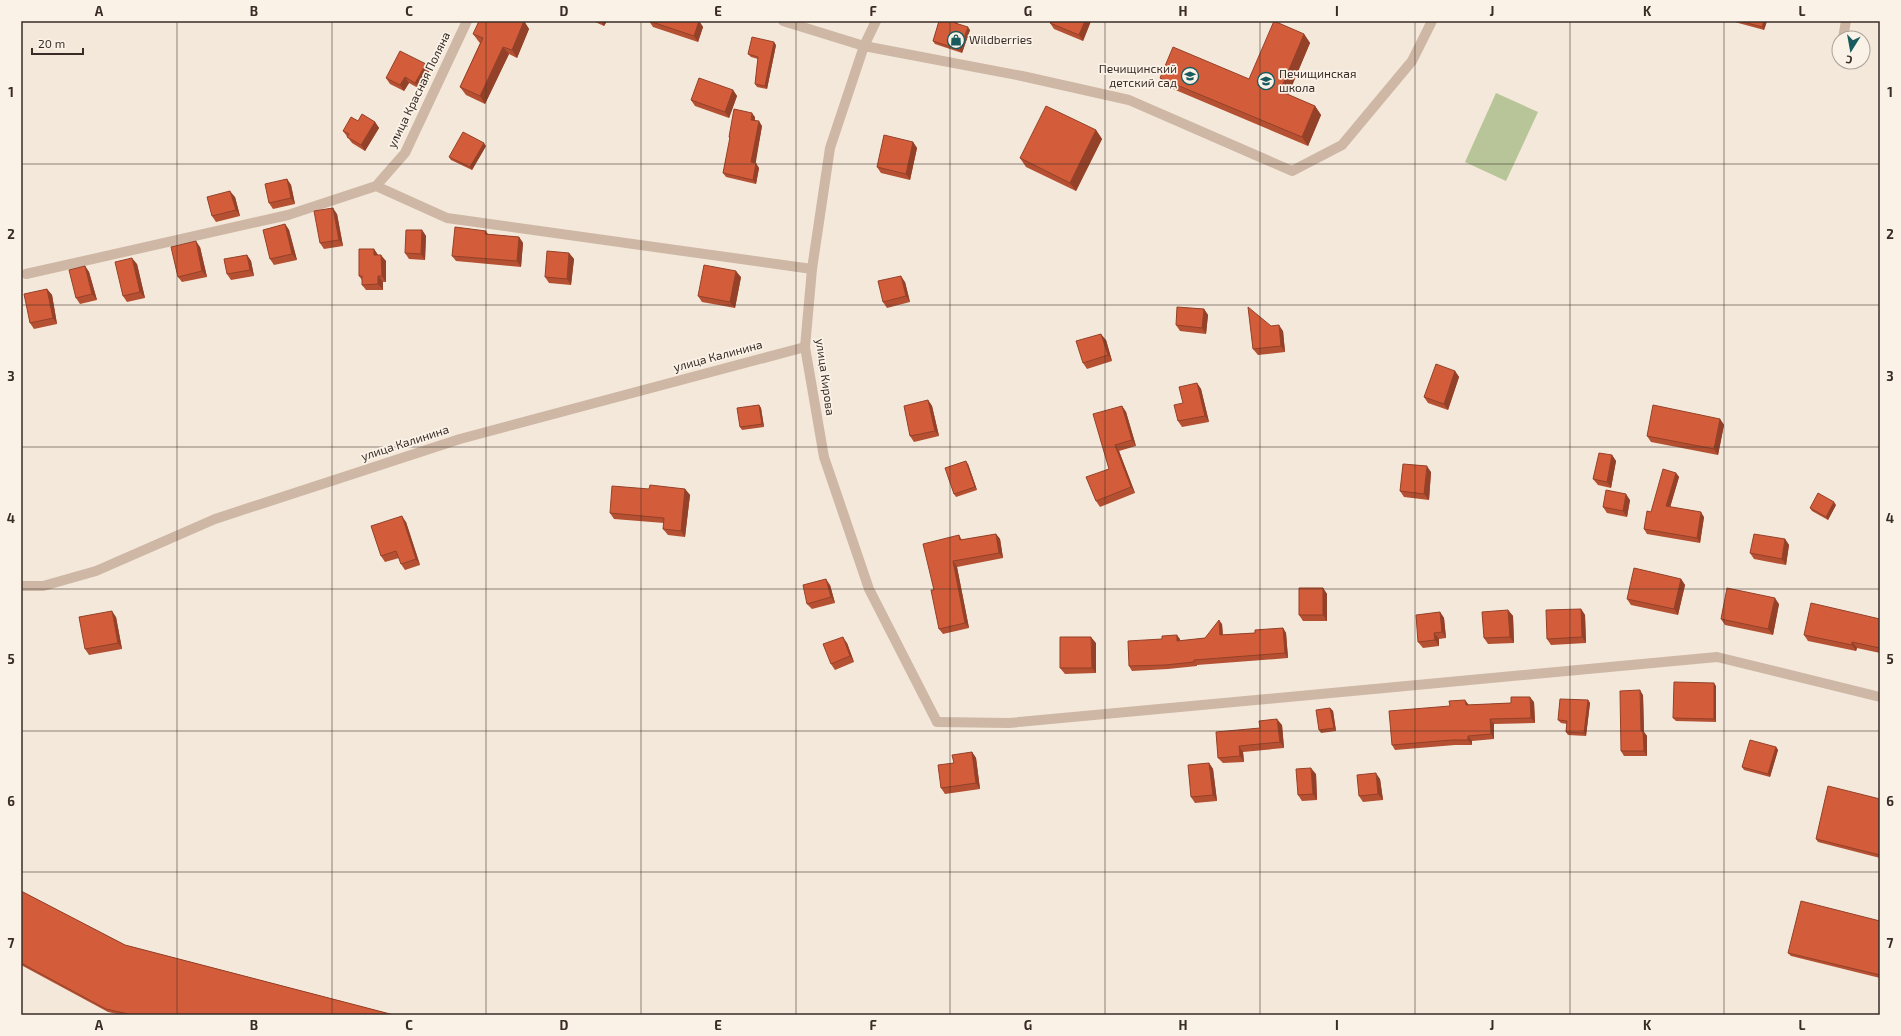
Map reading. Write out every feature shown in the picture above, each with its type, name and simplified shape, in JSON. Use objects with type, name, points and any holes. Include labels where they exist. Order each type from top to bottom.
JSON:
[{"type":"street","name":"улица Красная Поляна","points":[[376,186],[405,153],[467,21]]},
{"type":"street","points":[[783,21],[864,46],[1022,76],[1129,100],[1292,171],[1342,145],[1412,61],[1432,21]]},
{"type":"street","name":"улица Кирова","points":[[876,21],[864,46],[830,148],[812,269],[805,346],[824,458],[866,582],[937,722],[1009,723],[1717,657],[1880,697]]},
{"type":"street","points":[[26,274],[288,215],[376,186],[447,218],[812,269]]},
{"type":"street","name":"улица Калинина","points":[[21,586],[43,586],[96,571],[215,519],[460,438],[805,346]]},
{"type":"green space","points":[[1496,93],[1538,112],[1506,181],[1465,162]]},
{"type":"building","points":[[479,21],[524,21],[512,50],[503,47],[480,96],[460,87],[483,38],[473,34]]},
{"type":"building","points":[[649,21],[699,21],[694,36]]},
{"type":"building","points":[[939,21],[955,21],[955,23],[968,27],[960,50],[933,41]]},
{"type":"building","points":[[1051,21],[1085,21],[1079,35],[1050,23]]},
{"type":"building","points":[[1274,21],[1304,34],[1280,91],[1315,106],[1302,137],[1160,78],[1173,47],[1249,79]]},
{"type":"building","points":[[1740,21],[1764,21],[1762,27]]},
{"type":"building","points":[[752,37],[774,42],[765,86],[755,84],[758,57],[748,54]]},
{"type":"building","points":[[400,51],[426,64],[415,83],[405,77],[400,85],[386,78]]},
{"type":"building","points":[[699,78],[733,90],[725,112],[691,100]]},
{"type":"building","points":[[1046,106],[1096,130],[1070,183],[1020,158]]},
{"type":"building","points":[[734,109],[752,113],[751,120],[759,121],[751,162],[756,163],[753,180],[723,173]]},
{"type":"building","points":[[362,114],[375,122],[361,145],[347,137],[349,134],[343,131],[351,117],[358,121]]},
{"type":"building","points":[[463,132],[484,143],[470,167],[449,157]]},
{"type":"building","points":[[884,135],[913,142],[906,174],[877,167]]},
{"type":"building","points":[[287,179],[291,198],[269,203],[265,184]]},
{"type":"building","points":[[230,191],[236,210],[212,216],[207,197]]},
{"type":"building","points":[[333,208],[339,240],[320,243],[314,211]]},
{"type":"building","points":[[285,224],[292,254],[270,259],[263,230]]},
{"type":"building","points":[[455,227],[486,231],[485,234],[519,237],[517,261],[452,256]]},
{"type":"building","points":[[406,230],[422,230],[421,254],[405,253]]},
{"type":"building","points":[[196,241],[202,271],[178,277],[171,247]]},
{"type":"building","points":[[359,249],[374,249],[374,255],[381,255],[382,276],[378,276],[378,284],[362,285],[362,276],[359,276]]},
{"type":"building","points":[[547,251],[569,253],[567,279],[545,277]]},
{"type":"building","points":[[247,255],[250,270],[227,274],[224,259]]},
{"type":"building","points":[[132,258],[140,292],[123,296],[115,262]]},
{"type":"building","points":[[704,265],[736,271],[730,302],[698,296]]},
{"type":"building","points":[[85,266],[92,294],[76,298],[69,270]]},
{"type":"building","points":[[901,276],[906,296],[883,302],[878,281]]},
{"type":"building","points":[[47,289],[53,318],[30,323],[24,294]]},
{"type":"building","points":[[1177,307],[1204,309],[1202,328],[1176,325]]},
{"type":"building","points":[[1248,307],[1271,326],[1279,325],[1281,346],[1253,349]]},
{"type":"building","points":[[1101,334],[1108,355],[1083,363],[1076,341]]},
{"type":"building","points":[[1436,364],[1455,371],[1444,404],[1424,397]]},
{"type":"building","points":[[1197,383],[1205,416],[1178,421],[1174,405],[1183,403],[1179,387]]},
{"type":"building","points":[[928,400],[935,431],[910,436],[904,406]]},
{"type":"building","points":[[759,405],[762,424],[740,427],[737,408]]},
{"type":"building","points":[[1653,405],[1720,419],[1714,449],[1647,436]]},
{"type":"building","points":[[1122,406],[1132,440],[1115,445],[1131,487],[1096,501],[1086,477],[1109,469],[1093,414]]},
{"type":"building","points":[[1599,453],[1612,455],[1607,482],[1593,479]]},
{"type":"building","points":[[966,461],[975,487],[954,494],[945,468]]},
{"type":"building","points":[[1403,464],[1427,466],[1424,494],[1400,491]]},
{"type":"building","points":[[1663,469],[1676,473],[1666,506],[1701,512],[1697,538],[1644,529],[1647,511],[1651,512]]},
{"type":"building","points":[[650,485],[685,489],[681,531],[663,529],[664,518],[610,513],[612,486],[649,489]]},
{"type":"building","points":[[1606,490],[1626,494],[1623,511],[1603,507]]},
{"type":"building","points":[[1818,493],[1834,502],[1826,517],[1810,508]]},
{"type":"building","points":[[402,516],[416,559],[401,564],[396,551],[381,556],[371,526]]},
{"type":"building","points":[[996,534],[999,553],[953,561],[965,623],[939,629],[931,590],[934,590],[923,544],[959,535],[960,540]]},
{"type":"building","points":[[1754,534],[1785,539],[1782,559],[1750,553]]},
{"type":"building","points":[[1634,568],[1681,579],[1674,609],[1627,599]]},
{"type":"building","points":[[826,579],[831,597],[807,604],[803,585]]},
{"type":"building","points":[[1299,588],[1323,588],[1323,615],[1299,615]]},
{"type":"building","points":[[1727,588],[1775,598],[1768,629],[1721,619]]},
{"type":"building","points":[[1811,603],[1880,619],[1880,648],[1852,642],[1852,645],[1804,635]]},
{"type":"building","points":[[1581,609],[1582,637],[1547,639],[1546,610]]},
{"type":"building","points":[[1508,610],[1510,637],[1484,638],[1482,612]]},
{"type":"building","points":[[112,611],[118,643],[85,649],[79,617]]},
{"type":"building","points":[[1440,612],[1442,632],[1434,633],[1435,640],[1418,642],[1416,615]]},
{"type":"building","points":[[1219,620],[1220,635],[1255,633],[1255,630],[1283,628],[1285,653],[1194,660],[1194,662],[1165,665],[1129,666],[1128,641],[1162,639],[1162,636],[1177,635],[1177,641],[1205,638]]},
{"type":"building","points":[[843,637],[850,656],[831,664],[823,644]]},
{"type":"building","points":[[1060,637],[1091,637],[1092,668],[1060,668]]},
{"type":"building","points":[[1674,682],[1714,683],[1714,719],[1673,718]]},
{"type":"building","points":[[1640,690],[1641,731],[1643,731],[1644,751],[1621,751],[1620,691]]},
{"type":"building","points":[[1511,697],[1530,697],[1531,718],[1490,719],[1491,734],[1468,736],[1468,740],[1392,745],[1389,711],[1450,706],[1449,701],[1465,700],[1466,705],[1511,703]]},
{"type":"building","points":[[1560,699],[1588,700],[1584,733],[1566,732],[1567,721],[1558,720]]},
{"type":"building","points":[[1330,708],[1334,728],[1319,730],[1316,710]]},
{"type":"building","points":[[1277,719],[1280,742],[1239,746],[1240,756],[1218,758],[1216,732],[1260,728],[1259,721]]},
{"type":"building","points":[[1750,740],[1776,747],[1768,774],[1742,767]]},
{"type":"building","points":[[972,752],[976,783],[941,788],[938,765],[954,763],[952,755]]},
{"type":"building","points":[[1209,763],[1213,795],[1191,797],[1188,765]]},
{"type":"building","points":[[1311,768],[1313,794],[1298,795],[1296,769]]},
{"type":"building","points":[[1376,773],[1378,794],[1359,796],[1357,775]]},
{"type":"building","points":[[1828,786],[1880,799],[1880,855],[1816,839]]},
{"type":"building","points":[[21,891],[125,945],[394,1015],[133,1015],[106,1009],[21,963]]},
{"type":"building","points":[[1801,901],[1880,921],[1880,975],[1788,953]]},
{"type":"place","name":"Wildberries","points":[[956,40]]},
{"type":"place","name":"Печищинский детский сад","points":[[1190,76]]},
{"type":"place","name":"Печищинская школа","points":[[1266,81]]}]
